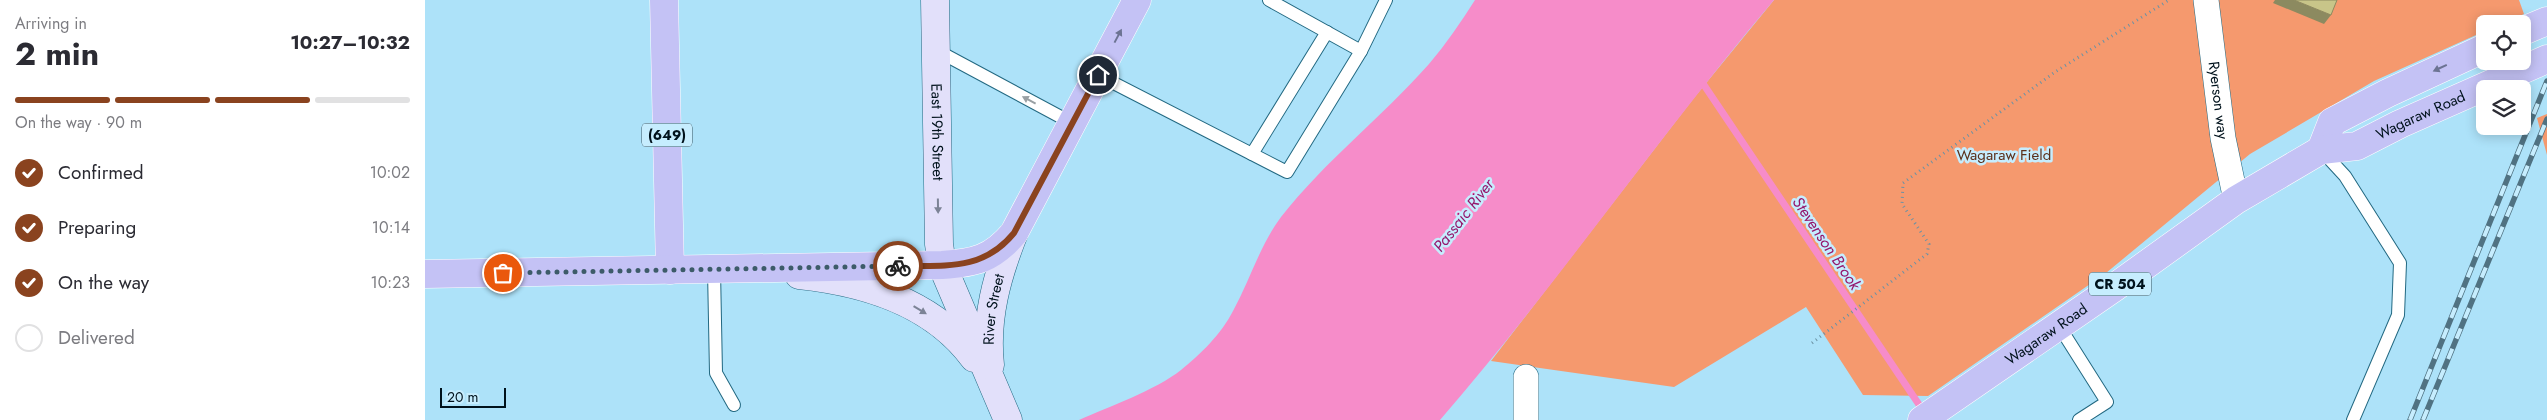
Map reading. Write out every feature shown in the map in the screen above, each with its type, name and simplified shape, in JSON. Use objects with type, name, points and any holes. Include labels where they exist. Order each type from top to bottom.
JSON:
[{"type":"main road","name":"(649)","points":[[664,0],[670,270]]},
{"type":"main road","name":"East 19th Street","points":[[935,0],[939,244],[942,265],[991,381]]},
{"type":"main road","name":"River Street","points":[[991,381],[988,349],[989,320],[996,282],[1014,233],[1137,0]]},
{"type":"main road","points":[[2531,27],[2547,20]]},
{"type":"main road","points":[[2321,150],[2332,122],[2388,93],[2476,52]]},
{"type":"main road","name":"Wagaraw Road","points":[[1934,416],[2236,200],[2321,150],[2357,146],[2400,124],[2547,60]]},
{"type":"main road","points":[[425,274],[942,265],[977,261],[992,255],[1014,233]]},
{"type":"main road","points":[[755,269],[819,277],[853,284],[909,303],[934,318],[953,334],[991,381],[1008,420]]},
{"type":"street","name":"Ryerson way","points":[[2206,0],[2223,138],[2236,200]]},
{"type":"street","points":[[1526,377],[1526,420]]},
{"type":"lane","points":[[1269,0],[1361,51]]},
{"type":"lane","points":[[1098,75],[1287,172],[1361,51],[1386,0]]},
{"type":"lane","points":[[1253,154],[1327,32]]},
{"type":"lane","points":[[936,50],[1072,123]]},
{"type":"lane","points":[[2321,150],[2345,176],[2401,262],[2398,315],[2353,420]]},
{"type":"lane","points":[[714,270],[716,373],[734,405]]},
{"type":"lane","points":[[2059,326],[2107,402],[2079,420]]},
{"type":"path","points":[[1813,343],[1860,304],[1927,254],[1929,244],[1902,204],[1903,183],[2055,72],[2169,0]]},
{"type":"green space","name":"Wagaraw Field","points":[[1774,0],[2519,0],[2524,14],[2476,15],[2476,35],[2374,81],[2250,154],[2106,273],[1928,396],[1863,395],[1806,307],[1674,387],[1491,361],[1693,99]]},
{"type":"green space","points":[[2547,114],[2547,155],[2537,118]]},
{"type":"water","name":"Passaic River","points":[[1475,0],[1774,0],[1689,104],[1525,317],[1440,420],[1079,420],[1159,384],[1196,358],[1228,319],[1267,239],[1281,217],[1316,177],[1429,64]]},
{"type":"building","points":[[2294,0],[2337,0],[2331,15]]},
{"type":"waterway","name":"Stevenson Brook","points":[[1704,85],[1924,412]]},
{"type":"railway","points":[[2410,420],[2547,81]]},
{"type":"railway","points":[[2423,420],[2547,119]]},
{"type":"way so far","points":[[503,273],[898,266]]},
{"type":"route","points":[[898,266],[961,264],[977,261],[992,255],[1005,244],[1014,233],[1098,75]]}]
